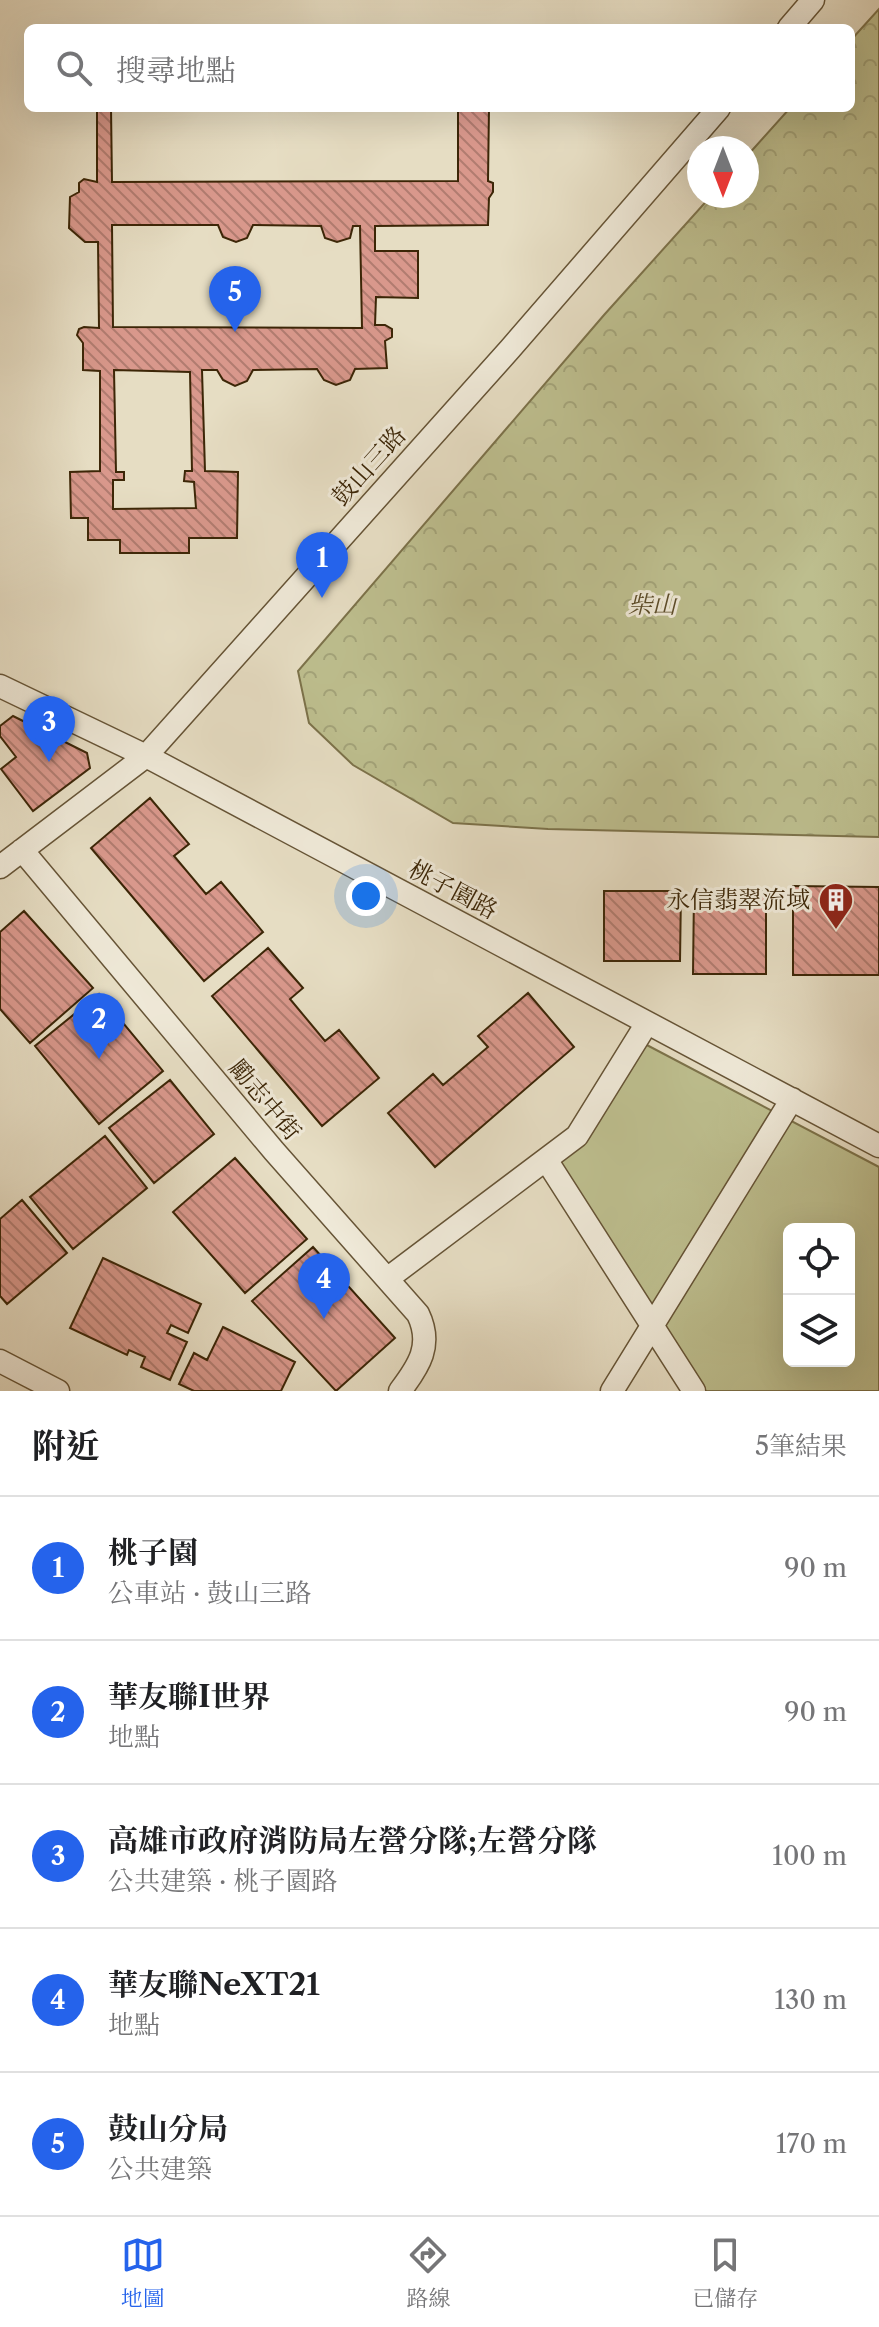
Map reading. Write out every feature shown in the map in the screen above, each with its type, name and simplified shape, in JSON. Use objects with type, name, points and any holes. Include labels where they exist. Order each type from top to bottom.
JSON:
[{"type":"street","points":[[792,24],[813,0]]},
{"type":"street","name":"鼓山三路","points":[[0,867],[146,756],[510,349],[716,112]]},
{"type":"street","name":"桃子園路","points":[[0,686],[146,756],[879,1146]]},
{"type":"street","name":"勵志中街","points":[[22,850],[274,1151],[418,1314],[425,1339],[419,1366],[400,1391]]},
{"type":"street","points":[[387,1279],[577,1136],[647,1023]]},
{"type":"street","points":[[612,1391],[792,1099]]},
{"type":"street","points":[[547,1161],[694,1391]]},
{"type":"street","points":[[0,1361],[58,1391]]},
{"type":"green space","name":"柴山","points":[[879,9],[879,837],[548,829],[453,823],[353,765],[309,723],[298,671],[604,315],[700,208],[759,208],[759,143],[786,112],[855,112],[855,36]]},
{"type":"green space","points":[[643,1043],[879,1167],[879,1391],[703,1391],[558,1161]]},
{"type":"building","points":[[97,112],[111,112],[112,182],[458,181],[458,112],[489,112],[488,181],[493,183],[493,192],[489,198],[488,225],[375,226],[375,251],[418,251],[418,298],[376,297],[375,325],[392,329],[392,337],[385,341],[387,368],[355,369],[350,380],[336,385],[324,380],[317,369],[253,370],[247,381],[235,386],[223,380],[217,370],[202,370],[205,471],[238,472],[237,538],[189,538],[189,553],[120,553],[120,540],[88,540],[88,518],[71,518],[70,472],[100,471],[100,371],[83,370],[83,343],[77,335],[79,329],[84,327],[99,328],[98,242],[85,242],[69,228],[70,197],[79,192],[79,183],[84,179],[97,182]],"holes":[[[112,225],[218,225],[223,237],[236,242],[247,238],[253,225],[321,226],[325,238],[337,242],[350,238],[353,226],[360,226],[362,328],[113,327]],[[114,370],[190,372],[192,471],[185,471],[184,481],[194,482],[196,508],[113,509],[113,480],[124,480],[124,472],[116,472]]]},
{"type":"building","points":[[13,716],[87,753],[90,768],[33,811],[1,769],[16,757],[0,736],[0,726]]},
{"type":"building","points":[[150,798],[189,844],[174,856],[206,894],[221,882],[263,932],[204,981],[91,848]]},
{"type":"building","name":"永信翡翠流域","points":[[793,886],[879,887],[879,975],[793,975]]},
{"type":"building","name":"永信翡翠流域","points":[[604,891],[681,891],[680,961],[604,961]]},
{"type":"building","name":"永信翡翠流域","points":[[694,891],[766,891],[766,974],[693,974]]},
{"type":"building","points":[[24,911],[93,988],[30,1043],[0,1009],[0,932]]},
{"type":"building","points":[[268,948],[303,988],[290,999],[325,1041],[339,1030],[379,1078],[322,1126],[212,996]]},
{"type":"building","points":[[528,993],[574,1047],[435,1167],[388,1113],[433,1074],[443,1085],[488,1047],[478,1036]]},
{"type":"building","points":[[99,994],[163,1071],[99,1124],[35,1046]]},
{"type":"building","points":[[170,1080],[214,1134],[154,1183],[109,1128]]},
{"type":"building","points":[[105,1136],[147,1188],[73,1249],[30,1197]]},
{"type":"building","points":[[235,1158],[307,1239],[245,1293],[173,1212]]},
{"type":"building","points":[[22,1200],[67,1253],[7,1304],[0,1296],[0,1219]]},
{"type":"building","points":[[313,1247],[395,1338],[336,1391],[252,1301]]},
{"type":"building","points":[[103,1258],[201,1304],[188,1333],[171,1325],[167,1333],[187,1342],[170,1380],[141,1367],[145,1357],[129,1350],[127,1355],[70,1328]]},
{"type":"building","points":[[223,1327],[295,1362],[281,1391],[194,1391],[179,1384],[194,1353],[207,1360]]},
{"type":"place","name":"鼓山分局","points":[[235,332]]},
{"type":"place","name":"桃子園","points":[[322,598]]},
{"type":"place","name":"高雄市政府消防局左營分隊;左營分隊","points":[[49,762]]},
{"type":"place","name":"永信翡翠流域","points":[[836,931]]},
{"type":"place","name":"華友聯I世界","points":[[99,1059]]},
{"type":"place","name":"華友聯NeXT21","points":[[324,1319]]}]
